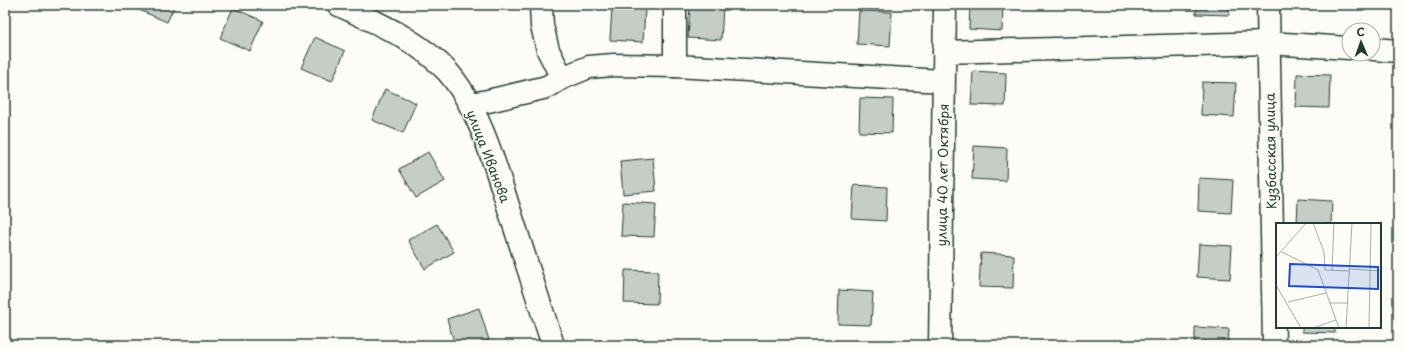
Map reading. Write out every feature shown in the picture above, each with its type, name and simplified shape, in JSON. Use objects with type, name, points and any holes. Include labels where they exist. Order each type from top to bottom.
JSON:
[{"type":"street","name":"улица Иванова","points":[[339,5],[397,32],[422,50],[447,72],[470,104],[493,158],[552,345]]},
{"type":"street","points":[[542,5],[542,26],[548,50],[562,78]]},
{"type":"street","points":[[674,5],[675,66]]},
{"type":"street","name":"улица 40 лет Октября","points":[[940,345],[945,5]]},
{"type":"street","name":"Кузбасская улица","points":[[1268,5],[1274,345]]},
{"type":"street","points":[[944,52],[1268,43],[1341,48]]},
{"type":"street","points":[[1381,50],[1398,51]]},
{"type":"street","points":[[470,104],[546,87],[562,78],[589,68],[614,65],[675,66],[943,81]]},
{"type":"building","points":[[138,5],[175,5],[167,22],[137,9]]},
{"type":"building","points":[[690,5],[723,7],[721,40],[688,38]]},
{"type":"building","points":[[970,5],[1003,5],[1002,31],[969,29]]},
{"type":"building","points":[[1196,5],[1229,5],[1229,15],[1196,14]]},
{"type":"building","points":[[612,7],[645,9],[643,42],[610,40]]},
{"type":"building","points":[[233,8],[263,21],[250,51],[220,38]]},
{"type":"building","points":[[859,11],[892,12],[890,46],[857,44]]},
{"type":"building","points":[[315,37],[345,51],[332,81],[301,68]]},
{"type":"building","points":[[973,71],[1006,73],[1005,106],[971,105]]},
{"type":"building","points":[[1297,74],[1330,75],[1329,108],[1296,107]]},
{"type":"building","points":[[1202,82],[1236,83],[1234,117],[1201,115]]},
{"type":"building","points":[[385,89],[416,103],[403,133],[372,120]]},
{"type":"building","points":[[860,98],[893,99],[892,133],[859,132]]},
{"type":"building","points":[[974,146],[1007,148],[1006,181],[972,179]]},
{"type":"building","points":[[428,152],[445,181],[416,198],[399,169]]},
{"type":"building","points":[[653,158],[656,191],[623,194],[620,161]]},
{"type":"building","points":[[1199,178],[1233,180],[1231,213],[1198,211]]},
{"type":"building","points":[[854,185],[887,187],[886,221],[852,219]]},
{"type":"building","points":[[1298,199],[1332,201],[1331,223],[1297,223]]},
{"type":"building","points":[[623,202],[656,204],[654,237],[621,236]]},
{"type":"building","points":[[437,224],[454,252],[425,269],[408,240]]},
{"type":"building","points":[[1199,244],[1232,246],[1230,279],[1197,277]]},
{"type":"building","points":[[981,253],[1014,255],[1013,288],[979,287]]},
{"type":"building","points":[[625,270],[658,271],[657,304],[624,303]]},
{"type":"building","points":[[839,290],[873,292],[871,325],[838,324]]},
{"type":"building","points":[[479,308],[489,340],[474,345],[455,345],[447,319]]},
{"type":"building","points":[[1195,327],[1229,329],[1228,345],[1195,345]]},
{"type":"building","points":[[1302,328],[1335,328],[1335,333],[1302,332]]},
{"type":"building","points":[[1302,342],[1335,343],[1335,345],[1302,345]]}]
